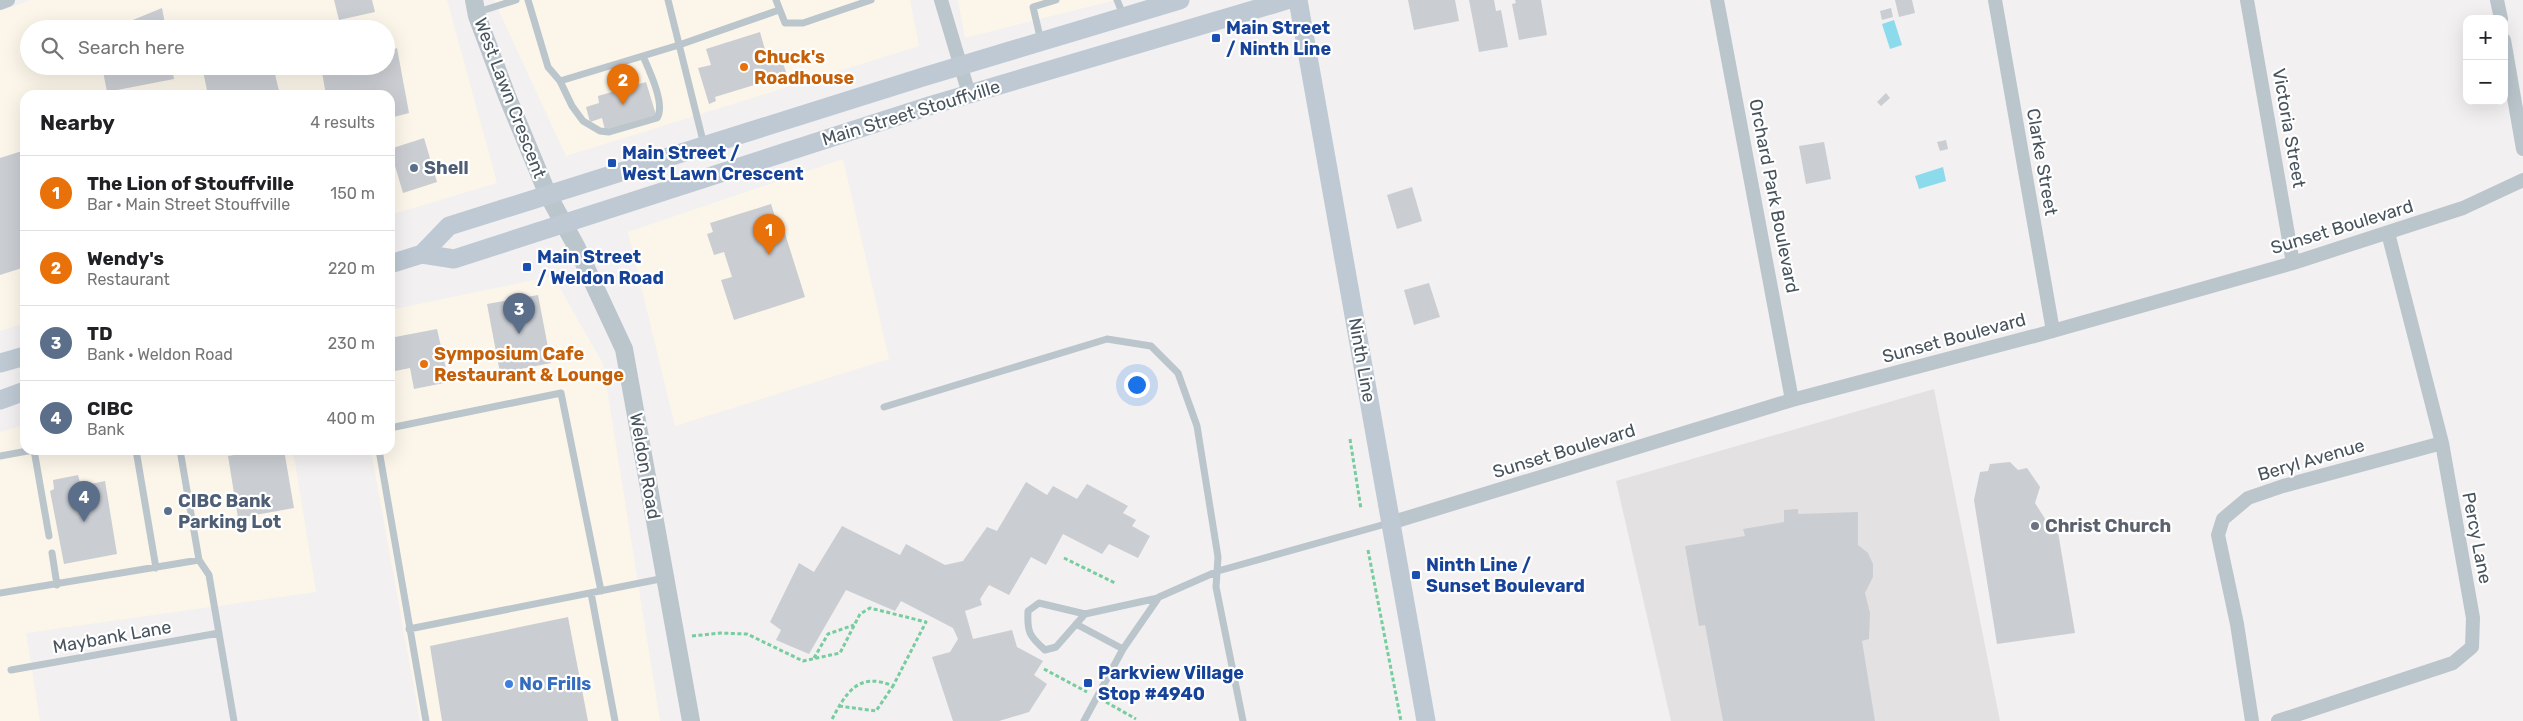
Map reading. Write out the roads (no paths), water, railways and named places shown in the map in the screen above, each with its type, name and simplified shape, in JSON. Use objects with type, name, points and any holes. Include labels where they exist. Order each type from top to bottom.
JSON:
[{"type":"main road","name":"Main Street Stouffville","points":[[422,254],[449,226],[1041,42],[1121,8],[1180,0]]},
{"type":"main road","name":"Main Street Stouffville","points":[[395,262],[422,254],[454,259],[969,94],[1287,0]]},
{"type":"main road","name":"Ninth Line","points":[[1298,0],[1426,721]]},
{"type":"main road","points":[[0,364],[20,358]]},
{"type":"main road","points":[[0,400],[20,393]]},
{"type":"street","points":[[0,3],[8,0]]},
{"type":"street","points":[[941,0],[969,94]]},
{"type":"street","name":"Orchard Park Boulevard","points":[[1717,0],[1792,400]]},
{"type":"street","name":"Clarke Street","points":[[1994,0],[2053,331]]},
{"type":"street","name":"Victoria Street","points":[[2247,0],[2293,263]]},
{"type":"street","points":[[2497,0],[2500,15]]},
{"type":"street","name":"West Lawn Crescent","points":[[475,6],[548,195],[564,223]]},
{"type":"street","points":[[2507,60],[2523,149]]},
{"type":"street","name":"Sunset Boulevard","points":[[1390,523],[1792,400],[2053,331],[2293,263],[2463,208],[2523,180]]},
{"type":"street","name":"Weldon Road","points":[[564,223],[624,349],[691,721]]},
{"type":"street","name":"Percy Lane","points":[[2278,721],[2453,663],[2472,647],[2473,618],[2442,443],[2388,233]]},
{"type":"street","name":"Beryl Avenue","points":[[2252,721],[2237,624],[2218,535],[2224,519],[2248,498],[2283,486],[2442,443]]},
{"type":"lane","points":[[475,6],[516,0]]},
{"type":"lane","points":[[528,0],[548,67],[560,81],[572,106],[583,122],[600,131],[609,132],[657,118],[660,105],[643,56]]},
{"type":"lane","points":[[668,0],[704,146]]},
{"type":"lane","points":[[776,0],[785,23],[803,23],[871,0]]},
{"type":"lane","points":[[1041,42],[1032,3],[1056,0]]},
{"type":"lane","points":[[560,81],[679,45],[779,10]]},
{"type":"lane","points":[[884,407],[1107,339],[1151,346],[1178,372],[1197,426],[1218,557],[1216,587],[1243,721]]},
{"type":"lane","points":[[395,427],[561,393],[601,591]]},
{"type":"lane","points":[[0,456],[20,452]]},
{"type":"lane","points":[[34,455],[49,536]]},
{"type":"lane","points":[[137,455],[156,568]]},
{"type":"lane","points":[[181,455],[199,560],[209,575],[234,721]]},
{"type":"lane","points":[[380,455],[426,721]]},
{"type":"lane","points":[[1085,614],[1056,646],[1045,650],[1031,638],[1028,611],[1039,603],[1085,614],[1159,598],[1218,571],[1390,523]]},
{"type":"lane","points":[[52,553],[57,585]]},
{"type":"lane","points":[[0,593],[199,560]]},
{"type":"lane","points":[[409,629],[665,578]]},
{"type":"lane","points":[[591,593],[615,721]]},
{"type":"lane","points":[[1084,721],[1123,649],[1159,598]]},
{"type":"lane","points":[[1076,624],[1123,649]]},
{"type":"lane","name":"Maybank Lane","points":[[11,670],[219,633]]},
{"type":"water","points":[[1894,20],[1902,45],[1890,49],[1882,24]]},
{"type":"water","points":[[1943,167],[1946,181],[1919,189],[1915,176]]},
{"type":"place","name":"Main Street / Ninth Line","points":[[1216,38]]},
{"type":"place","name":"Chuck's Roadhouse","points":[[744,67]]},
{"type":"place","name":"Wendy's","points":[[623,105]]},
{"type":"place","name":"Main Street / West Lawn Crescent","points":[[612,163]]},
{"type":"place","name":"Shell","points":[[414,168]]},
{"type":"place","name":"The Lion of Stouffville","points":[[769,255]]},
{"type":"place","name":"Main Street / Weldon Road","points":[[527,267]]},
{"type":"place","name":"TD","points":[[519,334]]},
{"type":"place","name":"Symposium Cafe Restaurant & Lounge","points":[[424,364]]},
{"type":"place","name":"CIBC Bank Parking Lot","points":[[168,511]]},
{"type":"place","name":"CIBC","points":[[84,522]]},
{"type":"place","name":"Christ Church","points":[[2035,526]]},
{"type":"place","name":"Ninth Line / Sunset Boulevard","points":[[1416,575]]},
{"type":"place","name":"Parkview Village Stop #4940","points":[[1088,683]]},
{"type":"place","name":"No Frills","points":[[509,684]]}]
